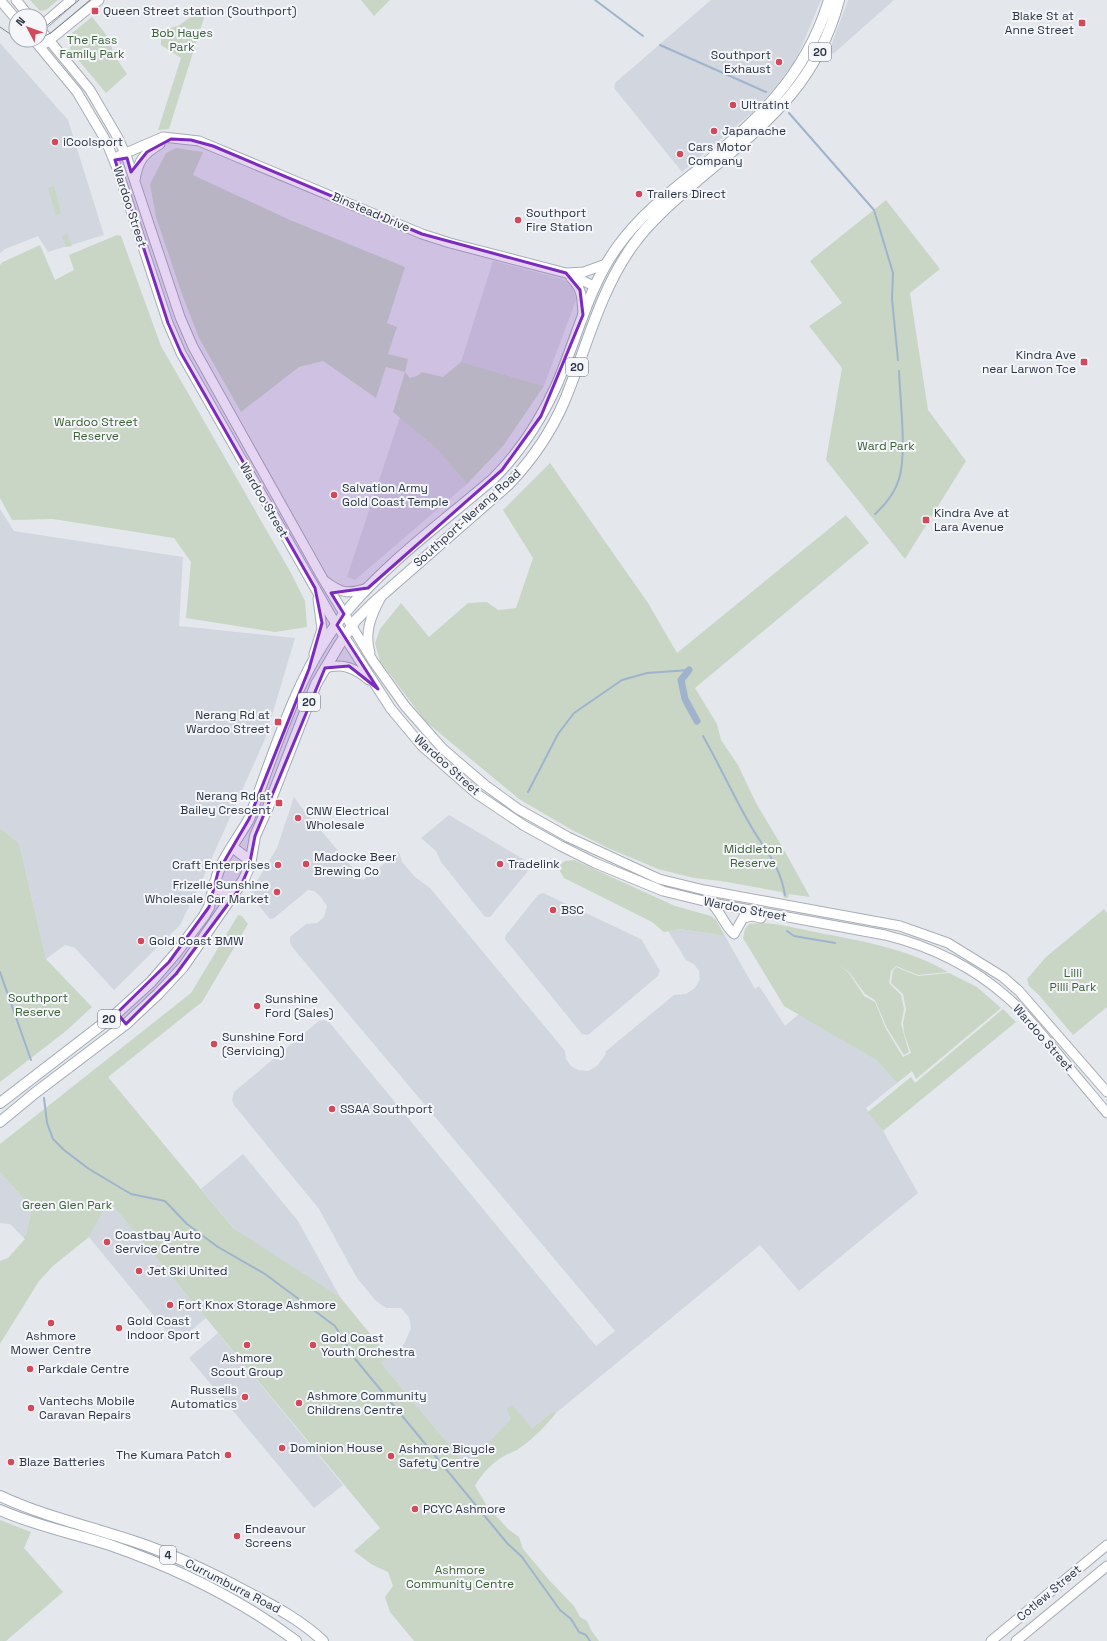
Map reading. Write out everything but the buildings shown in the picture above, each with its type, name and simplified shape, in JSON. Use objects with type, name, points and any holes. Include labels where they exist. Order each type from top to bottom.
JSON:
[{"type":"main road","points":[[0,0],[8,10]]},
{"type":"main road","points":[[16,0],[22,8]]},
{"type":"main road","points":[[48,21],[71,0]]},
{"type":"main road","points":[[50,40],[99,0]]},
{"type":"main road","name":"Southport-Nerang Road","points":[[232,847],[249,819],[291,708],[309,669],[344,614],[368,588],[493,479],[511,460],[541,416],[557,383],[594,286],[606,264],[623,239],[645,215],[742,132],[782,90],[796,72],[813,42],[829,0]]},
{"type":"main road","name":"Southport-Nerang Road","points":[[250,865],[255,836],[268,807],[311,697],[325,668],[351,627],[382,594],[503,490],[532,457],[563,403],[605,295],[614,276],[630,250],[658,215],[758,130],[789,99],[806,76],[819,54],[832,23],[839,0]]},
{"type":"main road","name":"Wardoo Street","points":[[48,38],[90,90],[107,117],[135,182],[180,317],[194,347],[351,627],[405,706],[443,749],[485,785],[518,809],[541,823],[626,864],[680,885],[875,920],[900,926],[948,943],[1002,977],[1019,991],[1107,1092]]},
{"type":"main road","name":"Wardoo Street","points":[[40,48],[77,92],[99,128],[115,160],[168,323],[181,353],[337,625],[392,709],[431,755],[477,794],[523,825],[595,863],[647,885],[663,891],[711,903],[885,935],[909,941],[945,956],[967,968],[1005,995],[1026,1015],[1107,1113]]},
{"type":"main road","name":"Binstead Drive","points":[[125,156],[167,137],[181,138],[213,146],[422,234],[450,243],[566,273],[594,286]]},
{"type":"main road","name":"Binstead Drive","points":[[125,156],[171,139],[181,138]]},
{"type":"main road","name":"Binstead Drive","points":[[135,182],[140,159],[147,152],[160,144]]},
{"type":"main road","points":[[115,160],[125,156]]},
{"type":"main road","name":"Binstead Drive","points":[[566,273],[584,272],[606,264]]},
{"type":"main road","points":[[566,273],[578,284],[582,295],[583,315]]},
{"type":"main road","points":[[594,286],[602,286],[614,276]]},
{"type":"main road","points":[[323,579],[334,588],[345,593],[368,588]]},
{"type":"main road","points":[[309,669],[322,629],[320,606],[315,588]]},
{"type":"main road","points":[[373,661],[367,633],[372,614],[382,594]]},
{"type":"main road","points":[[325,668],[334,666],[349,666],[361,673],[378,689]]},
{"type":"main road","points":[[232,847],[248,859],[250,865]]},
{"type":"main road","name":"20","points":[[0,1103],[117,1013],[151,982],[169,962],[204,916],[209,907],[215,880],[232,847]]},
{"type":"main road","name":"20","points":[[0,1122],[35,1093],[126,1024],[149,1004],[180,971],[242,883],[250,865]]},
{"type":"main road","points":[[215,880],[216,887],[219,891],[232,898]]},
{"type":"main road","points":[[711,903],[718,910],[726,927],[734,934],[743,918],[752,916],[767,918],[776,915]]},
{"type":"main road","points":[[117,1013],[126,1024]]},
{"type":"main road","name":"Currumburra Road","points":[[0,1496],[59,1519],[143,1544],[198,1567],[272,1605],[307,1627],[323,1641]]},
{"type":"main road","name":"Currumburra Road","points":[[0,1510],[55,1530],[108,1545],[192,1579],[241,1604],[296,1641]]},
{"type":"main road","name":"Cotlew Street","points":[[991,1641],[1107,1545]]},
{"type":"main road","name":"Cotlew Street","points":[[1016,1641],[1107,1566]]},
{"type":"highlighted area","points":[[171,139],[191,140],[213,146],[422,234],[566,273],[580,290],[583,315],[541,416],[502,470],[368,588],[331,593],[344,614],[337,625],[378,689],[349,666],[325,668],[255,836],[249,867],[240,888],[176,974],[126,1024],[117,1013],[169,962],[209,907],[218,872],[249,819],[309,669],[322,623],[315,588],[181,353],[168,323],[115,160],[127,158],[131,172],[147,152]]},
{"type":"shaded area","points":[[711,0],[821,0],[796,60],[773,90],[755,110],[682,172],[614,88],[615,83]]},
{"type":"shaded area","points":[[848,0],[894,0],[833,54],[830,49]]},
{"type":"shaded area","points":[[0,43],[68,120],[104,235],[48,252],[38,236],[5,249],[0,253]]},
{"type":"shaded area","points":[[493,261],[563,279],[573,288],[576,300],[544,386],[461,362]]},
{"type":"shaded area","points":[[400,417],[436,448],[467,484],[355,580],[347,577]]},
{"type":"shaded area","points":[[0,509],[14,531],[183,557],[179,626],[295,638],[265,739],[202,880],[180,925],[114,990],[75,948],[65,945],[46,959],[19,843],[0,828]]},
{"type":"shaded area","points":[[294,797],[363,880],[399,852],[402,862],[415,877],[430,888],[565,1051],[566,1059],[571,1066],[578,1070],[588,1071],[597,1066],[606,1054],[605,1052],[674,995],[686,994],[695,988],[700,979],[699,971],[694,964],[686,960],[668,931],[680,929],[725,936],[755,989],[759,986],[785,1026],[799,1014],[876,1060],[897,1083],[866,1108],[883,1131],[918,1193],[799,1291],[760,1245],[556,1413],[554,1411],[532,1428],[522,1417],[465,1464],[381,1363],[404,1344],[411,1328],[409,1317],[401,1308],[386,1308],[376,1301],[357,1278],[319,1209],[234,1105],[232,1100],[234,1092],[319,1021],[324,1020],[329,1022],[596,1346],[615,1331],[293,948],[290,943],[290,937],[306,924],[317,923],[324,917],[327,906],[320,896],[314,891],[308,890],[274,918],[270,919],[251,896],[251,891],[277,848]]},
{"type":"shaded area","points":[[449,815],[533,865],[490,917],[485,917],[441,862],[436,851],[421,838]]},
{"type":"shaded area","points":[[543,893],[641,939],[660,971],[658,976],[588,1035],[582,1034],[505,939],[506,935],[538,895]]},
{"type":"shaded area","points":[[243,1154],[298,1221],[340,1297],[241,1237],[201,1189]]},
{"type":"shaded area","points":[[0,1172],[32,1208],[26,1234],[23,1237],[10,1224],[0,1223]]},
{"type":"shaded area","points":[[109,1201],[206,1318],[176,1343],[89,1237]]},
{"type":"shaded area","points":[[218,1333],[343,1485],[314,1508],[189,1358]]},
{"type":"green space","points":[[30,0],[58,0],[48,8],[37,8]]},
{"type":"green space","points":[[361,0],[390,0],[374,16]]},
{"type":"green space","name":"Bob Hayes Park","points":[[208,5],[169,129],[158,130],[181,58],[161,45],[161,32],[178,26]]},
{"type":"green space","name":"The Fass Family Park","points":[[92,17],[109,38],[114,55],[127,74],[106,93],[70,50],[71,40],[74,39],[72,33]]},
{"type":"green space","points":[[176,148],[203,152],[193,175],[290,220],[405,267],[387,323],[397,327],[388,354],[408,359],[405,372],[386,367],[376,398],[323,361],[299,367],[241,412],[199,338],[182,294],[156,217],[150,184],[166,153]]},
{"type":"green space","points":[[54,186],[61,213],[56,215],[48,188]]},
{"type":"green space","name":"Ward Park","points":[[886,200],[940,269],[910,293],[928,410],[966,461],[905,559],[826,460],[842,368],[809,326],[842,303],[810,261]]},
{"type":"green space","points":[[67,234],[72,246],[66,247],[62,236]]},
{"type":"green space","name":"Wardoo Street Reserve","points":[[117,235],[121,236],[161,346],[291,573],[305,601],[307,627],[275,632],[186,618],[191,562],[174,538],[53,519],[12,520],[0,498],[0,265],[3,262],[40,245],[55,280],[74,270],[69,255]]},
{"type":"green space","points":[[461,362],[544,386],[503,446],[467,484],[436,448],[393,412],[405,372],[410,378],[417,376],[422,372],[443,377]]},
{"type":"green space","name":"Middleton Reserve","points":[[550,463],[648,603],[677,653],[846,515],[869,543],[695,688],[717,724],[721,740],[738,765],[756,803],[810,897],[789,894],[788,898],[784,898],[782,892],[721,881],[694,878],[658,869],[608,848],[572,830],[519,799],[425,721],[380,661],[375,643],[380,629],[401,603],[429,637],[468,603],[487,602],[498,610],[516,608],[533,558],[503,510]]},
{"type":"green space","name":"Southport Reserve","points":[[0,828],[19,843],[46,959],[92,1007],[66,1031],[0,1082]]},
{"type":"green space","points":[[574,860],[675,906],[711,916],[716,920],[725,936],[680,929],[664,932],[652,922],[564,878],[560,871],[560,865],[565,861]]},
{"type":"green space","name":"Lilli Pilli Park","points":[[1104,909],[1107,913],[1107,1007],[1073,1035],[1038,994],[1029,986],[1027,979],[1046,957]]},
{"type":"green space","points":[[238,915],[242,916],[248,924],[202,1002],[108,1077],[234,1229],[340,1297],[389,1357],[381,1363],[465,1464],[481,1451],[511,1419],[507,1408],[512,1405],[532,1428],[554,1411],[556,1413],[528,1442],[492,1464],[484,1472],[475,1486],[487,1506],[508,1529],[519,1537],[523,1549],[550,1581],[574,1606],[580,1617],[587,1621],[591,1630],[599,1641],[414,1641],[390,1612],[385,1597],[393,1586],[388,1572],[371,1564],[354,1551],[380,1528],[109,1201],[89,1237],[53,1266],[39,1281],[0,1344],[0,1261],[8,1258],[25,1239],[23,1237],[26,1234],[32,1208],[0,1172],[0,1144],[191,993]]},
{"type":"green space","points":[[765,923],[782,925],[883,946],[916,957],[948,972],[918,975],[896,966],[891,971],[889,983],[901,995],[904,1009],[901,1024],[909,1052],[904,1055],[887,1028],[875,1000],[865,994],[849,972],[840,966],[849,973],[864,996],[875,1002],[886,1029],[903,1057],[911,1053],[904,1033],[903,1023],[906,1009],[903,994],[891,983],[893,971],[896,967],[918,976],[949,973],[977,987],[1001,1008],[916,1079],[912,1071],[897,1083],[876,1060],[784,1006],[743,938],[745,929],[749,924]]},
{"type":"green space","points":[[1003,1009],[1016,1022],[883,1131],[868,1112],[911,1077],[915,1083]]},
{"type":"green space","points":[[0,1520],[31,1532],[24,1548],[63,1592],[6,1641],[0,1641]]},
{"type":"waterway","points":[[595,0],[643,36]]},
{"type":"waterway","points":[[660,45],[766,92]]},
{"type":"waterway","points":[[789,113],[874,210],[893,273],[892,299],[898,360]]},
{"type":"waterway","points":[[875,514],[892,493],[899,479],[901,468],[903,441],[899,371]]},
{"type":"waterway","points":[[528,792],[558,734],[574,713],[622,680],[647,673],[689,670]]},
{"type":"waterway","points":[[689,670],[681,680],[685,699],[697,721]]},
{"type":"waterway","points":[[703,736],[748,821],[775,864],[785,895]]},
{"type":"waterway","points":[[787,931],[794,936],[835,943]]},
{"type":"waterway","points":[[0,972],[31,1060]]},
{"type":"waterway","points":[[44,1098],[47,1123],[53,1139],[64,1150],[89,1169],[131,1194],[165,1201],[187,1224],[218,1247],[265,1274],[335,1326],[356,1360],[507,1543],[522,1557],[560,1610],[571,1619],[579,1632],[586,1635],[590,1641]]},
{"type":"tram line","points":[[48,25],[79,0]]},
{"type":"tram line","points":[[48,34],[90,0]]},
{"type":"tram line","points":[[0,27],[8,32]]},
{"type":"place","name":"Queen Street station (Southport)","points":[[95,11]]},
{"type":"place","name":"Blake St at Anne Street","points":[[1082,23]]},
{"type":"place","name":"Southport Exhaust","points":[[779,62]]},
{"type":"place","name":"Ultratint","points":[[733,105]]},
{"type":"place","name":"Japanache","points":[[714,131]]},
{"type":"place","name":"iCoolsport","points":[[55,142]]},
{"type":"place","name":"Cars Motor Company","points":[[680,154]]},
{"type":"place","name":"Trailers Direct","points":[[639,194]]},
{"type":"place","name":"Southport Fire Station","points":[[518,220]]},
{"type":"place","name":"Kindra Ave near Larwon Tce","points":[[1084,362]]},
{"type":"place","name":"Salvation Army Gold Coast Temple","points":[[334,495]]},
{"type":"place","name":"Kindra Ave at Lara Avenue","points":[[926,520]]},
{"type":"place","name":"Nerang Rd at Wardoo Street","points":[[278,722]]},
{"type":"place","name":"Nerang Rd at Bailey Crescent","points":[[279,803]]},
{"type":"place","name":"CNW Electrical Wholesale","points":[[298,818]]},
{"type":"place","name":"Madocke Beer Brewing Co","points":[[306,864]]},
{"type":"place","name":"Tradelink","points":[[500,864]]},
{"type":"place","name":"Craft Enterprises","points":[[278,865]]},
{"type":"place","name":"Frizelle Sunshine Wholesale Car Market","points":[[277,892]]},
{"type":"place","name":"BSC","points":[[553,910]]},
{"type":"place","name":"Gold Coast BMW","points":[[141,941]]},
{"type":"place","name":"Sunshine Ford (Sales)","points":[[257,1006]]},
{"type":"place","name":"Sunshine Ford (Servicing)","points":[[214,1044]]},
{"type":"place","name":"SSAA Southport","points":[[332,1109]]},
{"type":"place","name":"Coastbay Auto Service Centre","points":[[107,1242]]},
{"type":"place","name":"Jet Ski United","points":[[139,1271]]},
{"type":"place","name":"Fort Knox Storage Ashmore","points":[[170,1305]]},
{"type":"place","name":"Ashmore Mower Centre","points":[[51,1323]]},
{"type":"place","name":"Gold Coast Indoor Sport","points":[[119,1328]]},
{"type":"place","name":"Ashmore Scout Group","points":[[247,1345]]},
{"type":"place","name":"Gold Coast Youth Orchestra","points":[[313,1345]]},
{"type":"place","name":"Parkdale Centre","points":[[30,1369]]},
{"type":"place","name":"Russells Automatics","points":[[245,1397]]},
{"type":"place","name":"Ashmore Community Childrens Centre","points":[[299,1403]]},
{"type":"place","name":"Vantechs Mobile Caravan Repairs","points":[[31,1408]]},
{"type":"place","name":"Dominion House","points":[[282,1448]]},
{"type":"place","name":"The Kumara Patch","points":[[228,1455]]},
{"type":"place","name":"Ashmore Bicycle Safety Centre","points":[[391,1456]]},
{"type":"place","name":"Blaze Batteries","points":[[11,1462]]},
{"type":"place","name":"PCYC Ashmore","points":[[415,1509]]},
{"type":"place","name":"Endeavour Screens","points":[[237,1536]]},
{"type":"park label","name":"Green Glen Park","points":[[67,1205]]},
{"type":"park label","name":"Ashmore Community Centre","points":[[460,1577]]}]
